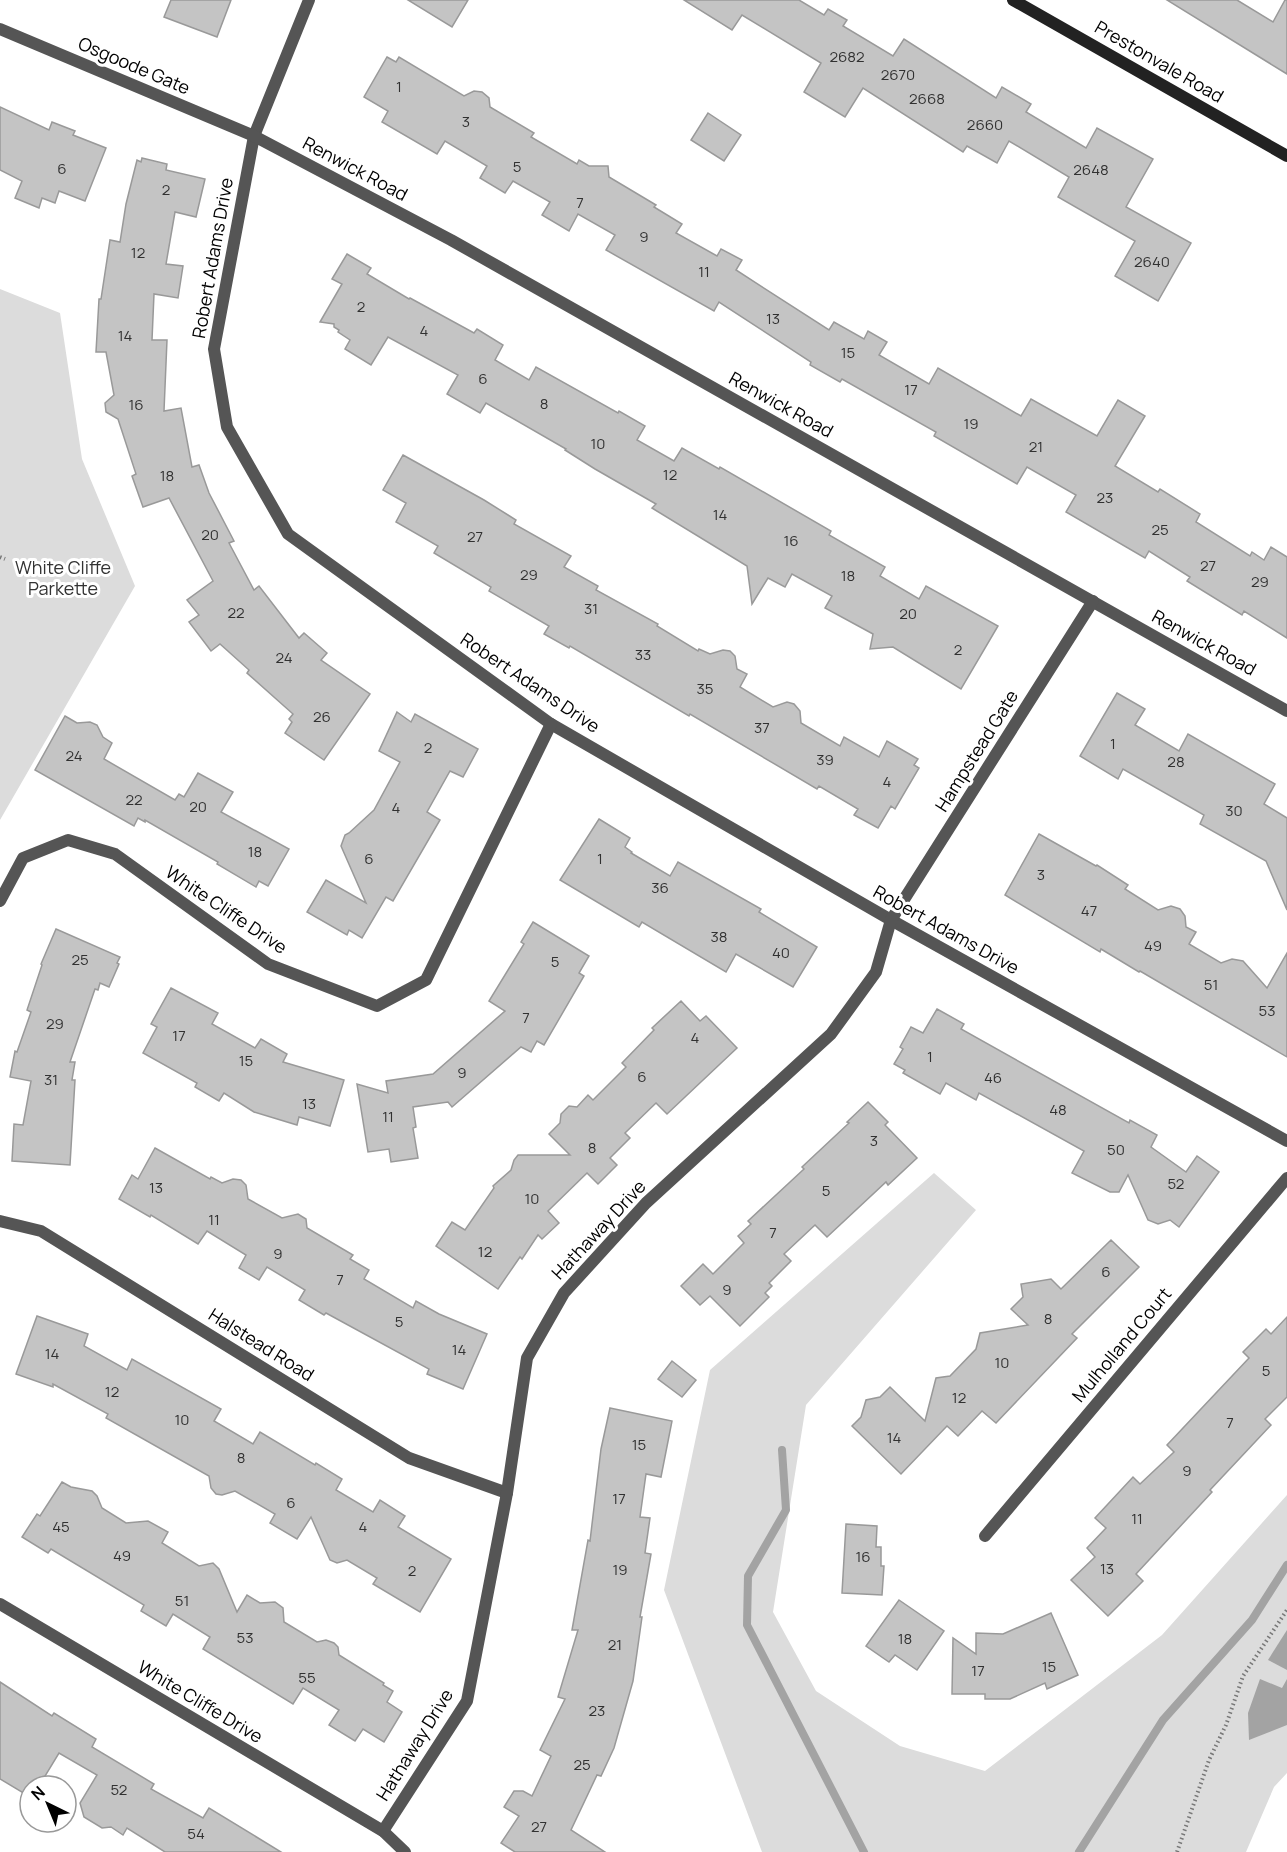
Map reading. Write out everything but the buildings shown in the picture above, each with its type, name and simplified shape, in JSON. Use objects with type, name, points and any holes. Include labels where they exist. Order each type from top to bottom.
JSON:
[{"type":"street","name":"Robert Adams Drive","points":[[309,0],[254,136],[214,349],[227,427],[288,534],[551,724],[891,920],[1287,1141]]},
{"type":"street","name":"Prestonvale Road","points":[[1013,0],[1287,156]]},
{"type":"street","name":"Osgoode Gate","points":[[0,29],[254,136]]},
{"type":"street","name":"Renwick Road","points":[[254,136],[451,240],[1287,711]]},
{"type":"street","name":"Hampstead Gate","points":[[891,920],[1093,601]]},
{"type":"street","name":"White Cliffe Drive","points":[[0,901],[23,858],[68,840],[115,854],[268,964],[377,1006],[426,980],[551,724]]},
{"type":"street","name":"Hathaway Drive","points":[[382,1831],[467,1701],[507,1493],[527,1358],[564,1293],[646,1203],[831,1034],[876,972],[891,920]]},
{"type":"street","name":"Mulholland Court","points":[[986,1536],[1287,1178]]},
{"type":"street","name":"Halstead Road","points":[[0,1221],[41,1231],[409,1458],[507,1493]]},
{"type":"street","name":"White Cliffe Drive","points":[[0,1604],[382,1831],[405,1852]]},
{"type":"path","points":[[0,557],[5,559]]},
{"type":"path","points":[[1177,1852],[1209,1760],[1226,1725],[1243,1676],[1287,1610]]},
{"type":"green space","name":"White Cliffe Parkette","points":[[0,289],[60,313],[82,459],[135,586],[0,820]]},
{"type":"green space","points":[[934,1173],[976,1210],[806,1405],[773,1612],[816,1691],[900,1746],[985,1771],[1162,1635],[1287,1495],[1287,1773],[1274,1787],[1246,1852],[762,1852],[664,1590],[710,1370]]},
{"type":"shaded area","points":[[1287,1630],[1287,1670],[1268,1660]]},
{"type":"shaded area","points":[[1260,1679],[1282,1688],[1287,1679],[1287,1725],[1249,1740],[1248,1713]]},
{"type":"waterway","points":[[782,1450],[786,1510],[748,1576],[747,1625],[864,1852]]},
{"type":"waterway","points":[[1079,1852],[1163,1720],[1252,1620],[1287,1565]]}]
